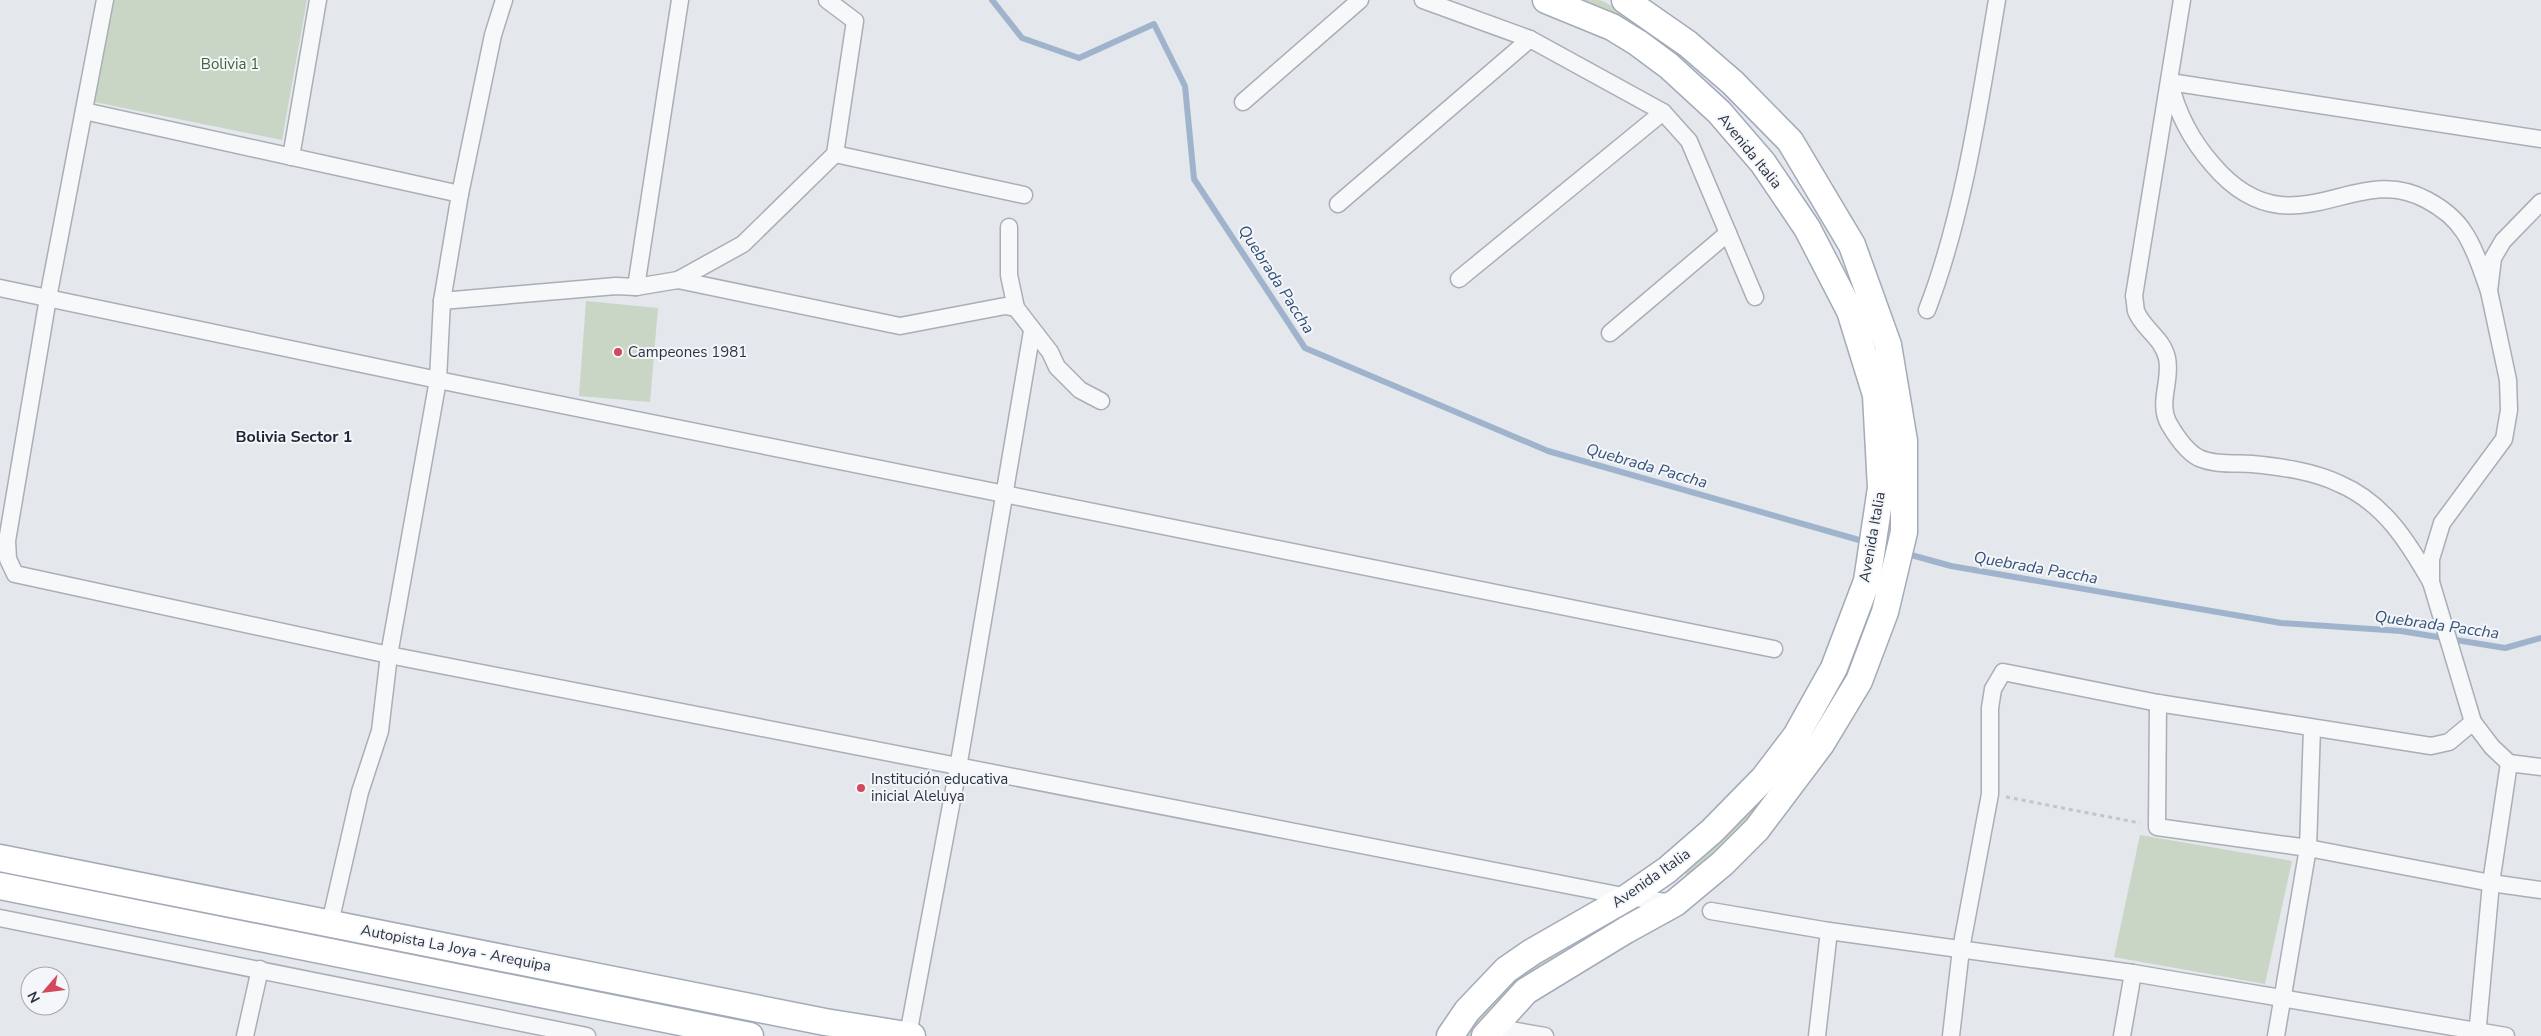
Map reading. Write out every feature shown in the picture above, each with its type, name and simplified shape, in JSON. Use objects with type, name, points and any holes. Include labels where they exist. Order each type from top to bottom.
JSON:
[{"type":"main road","name":"Avenida Italia","points":[[1450,1036],[1467,1011],[1506,970],[1532,952],[1628,897],[1668,870],[1712,831],[1764,778],[1796,736],[1834,668],[1866,580],[1881,488],[1876,395],[1850,311],[1807,228],[1763,163],[1719,112],[1669,66],[1638,42],[1612,27],[1546,0]]},
{"type":"main road","name":"Avenida Italia","points":[[1489,1031],[1513,1004],[1539,982],[1675,903],[1723,863],[1757,829],[1821,744],[1859,681],[1886,612],[1904,532],[1904,441],[1888,344],[1852,245],[1790,141],[1734,83],[1688,44],[1625,0]]},
{"type":"main road","name":"Autopista La Joya - Arequipa","points":[[0,858],[825,1022],[910,1036]]},
{"type":"main road","name":"Autopista La Joya - Arequipa","points":[[0,886],[750,1036]]},
{"type":"street","points":[[105,0],[48,298],[4,553],[15,574],[389,655],[958,768],[1628,897],[1675,903]]},
{"type":"street","points":[[290,157],[318,0]]},
{"type":"street","points":[[330,923],[360,792],[380,731],[389,655],[438,380],[442,302],[460,194],[493,35],[504,0]]},
{"type":"street","points":[[636,286],[680,0]]},
{"type":"street","points":[[678,280],[743,244],[835,154],[855,21],[827,0]]},
{"type":"street","points":[[1243,102],[1360,0]]},
{"type":"street","points":[[1423,0],[1530,39],[1663,112],[1689,141],[1755,298]]},
{"type":"street","points":[[1927,310],[1941,274],[1976,123],[1997,0]]},
{"type":"street","points":[[2182,0],[2134,296],[2136,311],[2158,338],[2166,357],[2169,376],[2163,404],[2168,423],[2182,443],[2198,458],[2216,462],[2288,468],[2341,484],[2375,506],[2396,526],[2431,582],[2473,722],[2492,747],[2509,763],[2541,767]]},
{"type":"street","points":[[1338,204],[1530,39]]},
{"type":"street","points":[[2170,82],[2541,139]]},
{"type":"street","points":[[2170,82],[2175,106],[2200,150],[2217,169],[2247,194],[2280,205],[2317,201],[2379,189],[2414,193],[2440,207],[2464,232],[2478,259],[2489,291],[2508,380],[2508,410],[2504,439],[2442,523],[2431,559],[2431,582]]},
{"type":"street","points":[[84,112],[460,194]]},
{"type":"street","points":[[1459,279],[1663,112]]},
{"type":"street","points":[[835,154],[1024,195]]},
{"type":"street","points":[[2489,291],[2493,258],[2503,241],[2541,202]]},
{"type":"street","points":[[1009,227],[1009,275],[1016,308],[1050,352],[1057,367],[1080,390],[1101,401]]},
{"type":"street","points":[[1610,333],[1728,233]]},
{"type":"street","points":[[442,302],[616,286],[636,286],[678,280],[900,326],[1005,306],[1016,308]]},
{"type":"street","points":[[0,288],[438,380],[1774,649]]},
{"type":"street","points":[[910,1036],[958,768],[1032,331]]},
{"type":"street","points":[[1951,1036],[1961,948],[1990,794],[1990,708],[1993,689],[2003,672],[2158,703],[2431,746],[2449,742],[2473,722]]},
{"type":"street","points":[[2158,703],[2158,827],[2308,848],[2491,883],[2541,890]]},
{"type":"street","points":[[2276,1036],[2308,848],[2312,728]]},
{"type":"street","points":[[2477,1034],[2491,883],[2509,763]]},
{"type":"street","points":[[1711,911],[1829,930],[2133,972],[2477,1034],[2506,1036]]},
{"type":"street","points":[[0,918],[260,969],[541,1032],[587,1036]]},
{"type":"street","points":[[1817,1036],[1829,930]]},
{"type":"street","points":[[245,1036],[260,969]]},
{"type":"street","points":[[2122,1036],[2133,972]]},
{"type":"street","points":[[1489,1031],[1545,1036]]},
{"type":"path","points":[[1990,794],[2158,827]]},
{"type":"green space","name":"Bolivia 1","points":[[113,0],[307,0],[282,140],[94,102]]},
{"type":"green space","points":[[1578,0],[1600,0],[1622,11],[1682,53],[1677,60]]},
{"type":"green space","name":"Campeones 1981","points":[[586,301],[658,308],[650,402],[579,396]]},
{"type":"green space","points":[[1768,786],[1774,790],[1741,831],[1689,875],[1683,873],[1723,840]]},
{"type":"green space","points":[[2140,835],[2292,861],[2265,984],[2114,957]]},
{"type":"green space","points":[[1589,932],[1592,938],[1473,1036],[1464,1036],[1475,1020],[1515,978]]},
{"type":"waterway","name":"Quebrada Paccha","points":[[992,0],[1022,38],[1079,58],[1154,24],[1185,86],[1194,179],[1305,348],[1548,451],[1866,542]]},
{"type":"waterway","name":"Quebrada Paccha","points":[[1904,553],[1951,566],[2281,623],[2401,631],[2505,648],[2541,638]]},
{"type":"place","name":"Campeones 1981","points":[[618,352]]},
{"type":"place","name":"Institución educativa inicial Aleluya","points":[[861,788]]},
{"type":"district","name":"Bolivia Sector 1","points":[[294,436]]}]
